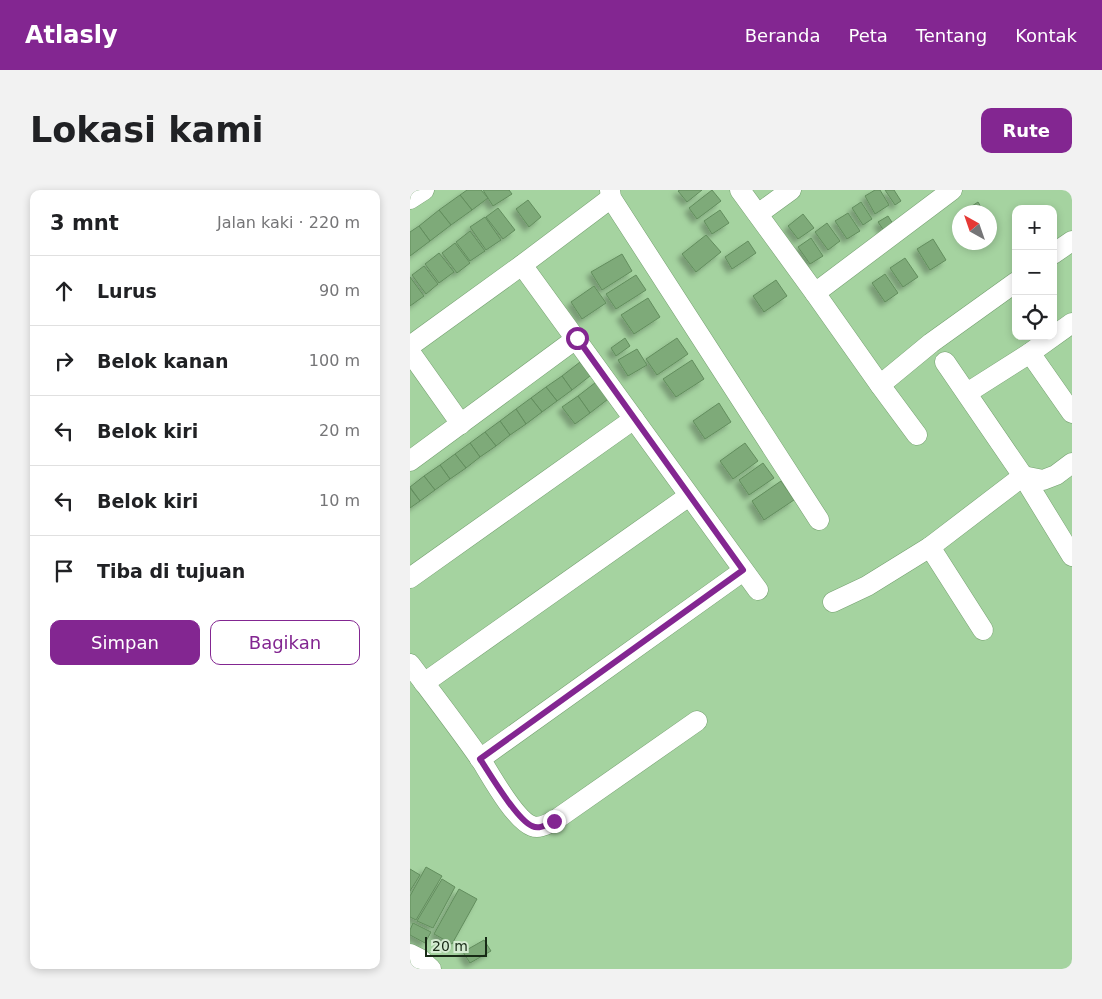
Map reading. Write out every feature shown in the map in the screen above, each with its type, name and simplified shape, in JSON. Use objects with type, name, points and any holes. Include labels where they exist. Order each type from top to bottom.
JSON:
[{"type":"street","points":[[410,200],[424,190]]},
{"type":"street","points":[[740,190],[917,434]]},
{"type":"street","points":[[758,214],[792,190]]},
{"type":"street","points":[[815,293],[952,190]]},
{"type":"street","points":[[410,346],[522,265],[604,193],[819,520]]},
{"type":"street","points":[[1057,251],[1072,241]]},
{"type":"street","points":[[522,265],[577,338],[758,590]]},
{"type":"street","points":[[880,385],[931,343],[1012,285]]},
{"type":"street","points":[[967,394],[1072,323]]},
{"type":"street","points":[[410,461],[577,338]]},
{"type":"street","points":[[410,352],[461,424]]},
{"type":"street","points":[[1030,353],[1072,413]]},
{"type":"street","points":[[945,362],[1023,476],[1072,556]]},
{"type":"street","points":[[410,578],[634,419]]},
{"type":"street","points":[[834,602],[867,586],[930,547],[1023,476],[1043,480],[1056,475],[1072,463]]},
{"type":"street","points":[[424,682],[689,496]]},
{"type":"street","points":[[930,547],[984,630]]},
{"type":"street","points":[[480,759],[743,570]]},
{"type":"street","points":[[410,664],[480,759],[516,812],[525,822],[533,827],[541,827],[554,821],[697,721]]},
{"type":"street","points":[[410,954],[420,959],[431,969]]},
{"type":"building","points":[[467,190],[481,190],[488,198],[472,210],[460,195]]},
{"type":"building","points":[[483,190],[509,190],[512,194],[493,206]]},
{"type":"building","points":[[702,190],[687,202],[678,191]]},
{"type":"building","points":[[712,190],[721,201],[697,219],[689,208]]},
{"type":"building","points":[[875,190],[880,190],[889,205],[875,214],[865,196]]},
{"type":"building","points":[[885,190],[894,190],[901,201],[895,205]]},
{"type":"building","points":[[460,195],[472,210],[451,225],[439,210]]},
{"type":"building","points":[[528,200],[541,217],[529,227],[516,209]]},
{"type":"building","points":[[861,202],[872,219],[863,225],[852,208]]},
{"type":"building","points":[[498,208],[515,230],[503,239],[486,217]]},
{"type":"building","points":[[439,210],[451,225],[430,241],[419,226]]},
{"type":"building","points":[[720,210],[729,223],[712,234],[704,221]]},
{"type":"building","points":[[848,213],[860,231],[847,239],[835,221]]},
{"type":"building","points":[[803,214],[814,228],[798,239],[788,226]]},
{"type":"building","points":[[888,216],[893,224],[884,231],[878,222]]},
{"type":"building","points":[[485,217],[501,240],[486,250],[470,227]]},
{"type":"building","points":[[827,223],[840,241],[828,250],[815,232]]},
{"type":"building","points":[[419,226],[430,241],[410,256],[410,232]]},
{"type":"building","points":[[470,231],[485,251],[470,261],[456,242]]},
{"type":"building","points":[[706,235],[721,252],[696,272],[682,254]]},
{"type":"building","points":[[811,238],[823,256],[810,264],[798,247]]},
{"type":"building","points":[[933,239],[946,260],[930,270],[917,249]]},
{"type":"building","points":[[748,241],[756,253],[732,269],[725,257]]},
{"type":"building","points":[[455,243],[470,263],[457,273],[442,253]]},
{"type":"building","points":[[439,253],[454,272],[439,283],[425,264]]},
{"type":"building","points":[[622,254],[632,271],[602,290],[591,272]]},
{"type":"building","points":[[905,258],[918,277],[903,287],[890,268]]},
{"type":"building","points":[[424,266],[438,284],[426,294],[412,275]]},
{"type":"building","points":[[885,274],[898,293],[885,302],[872,283]]},
{"type":"building","points":[[636,275],[646,290],[616,309],[606,294]]},
{"type":"building","points":[[410,277],[424,296],[410,306]]},
{"type":"building","points":[[776,280],[787,296],[764,312],[753,296]]},
{"type":"building","points":[[594,286],[606,303],[582,319],[571,302]]},
{"type":"building","points":[[648,298],[660,317],[634,334],[621,315]]},
{"type":"building","points":[[625,338],[630,346],[616,356],[611,348]]},
{"type":"building","points":[[677,338],[688,354],[657,375],[646,359]]},
{"type":"building","points":[[637,349],[647,365],[628,376],[618,360]]},
{"type":"building","points":[[692,360],[704,379],[676,397],[663,379]]},
{"type":"building","points":[[580,362],[590,376],[572,390],[562,376]]},
{"type":"building","points":[[562,376],[572,390],[557,401],[546,387]]},
{"type":"building","points":[[600,379],[612,396],[590,413],[578,396]]},
{"type":"building","points":[[546,387],[557,401],[542,412],[531,398]]},
{"type":"building","points":[[578,396],[590,413],[575,424],[562,407]]},
{"type":"building","points":[[531,398],[542,412],[526,424],[516,409]]},
{"type":"building","points":[[719,403],[731,422],[705,439],[693,421]]},
{"type":"building","points":[[516,409],[526,424],[510,435],[500,421]]},
{"type":"building","points":[[500,421],[510,435],[496,446],[485,432]]},
{"type":"building","points":[[485,432],[496,446],[480,457],[470,443]]},
{"type":"building","points":[[470,443],[480,457],[466,468],[455,454]]},
{"type":"building","points":[[745,443],[758,461],[733,479],[720,461]]},
{"type":"building","points":[[455,454],[466,468],[450,479],[440,465]]},
{"type":"building","points":[[763,463],[774,478],[749,495],[739,480]]},
{"type":"building","points":[[440,465],[450,479],[435,490],[424,476]]},
{"type":"building","points":[[424,476],[435,490],[420,501],[410,487]]},
{"type":"building","points":[[781,481],[794,500],[764,520],[752,501]]},
{"type":"building","points":[[410,488],[420,501],[410,508]]},
{"type":"building","points":[[426,867],[442,876],[416,920],[410,917],[410,896]]},
{"type":"building","points":[[410,869],[420,875],[410,891]]},
{"type":"building","points":[[442,879],[455,887],[433,928],[417,921]]},
{"type":"building","points":[[459,889],[477,899],[452,944],[434,934]]},
{"type":"building","points":[[413,923],[431,932],[425,943],[410,935]]},
{"type":"building","points":[[484,940],[491,951],[470,963],[463,952]]},
{"type":"route","points":[[554,821],[541,827],[533,827],[525,822],[516,812],[480,759],[743,570],[577,338]]}]
